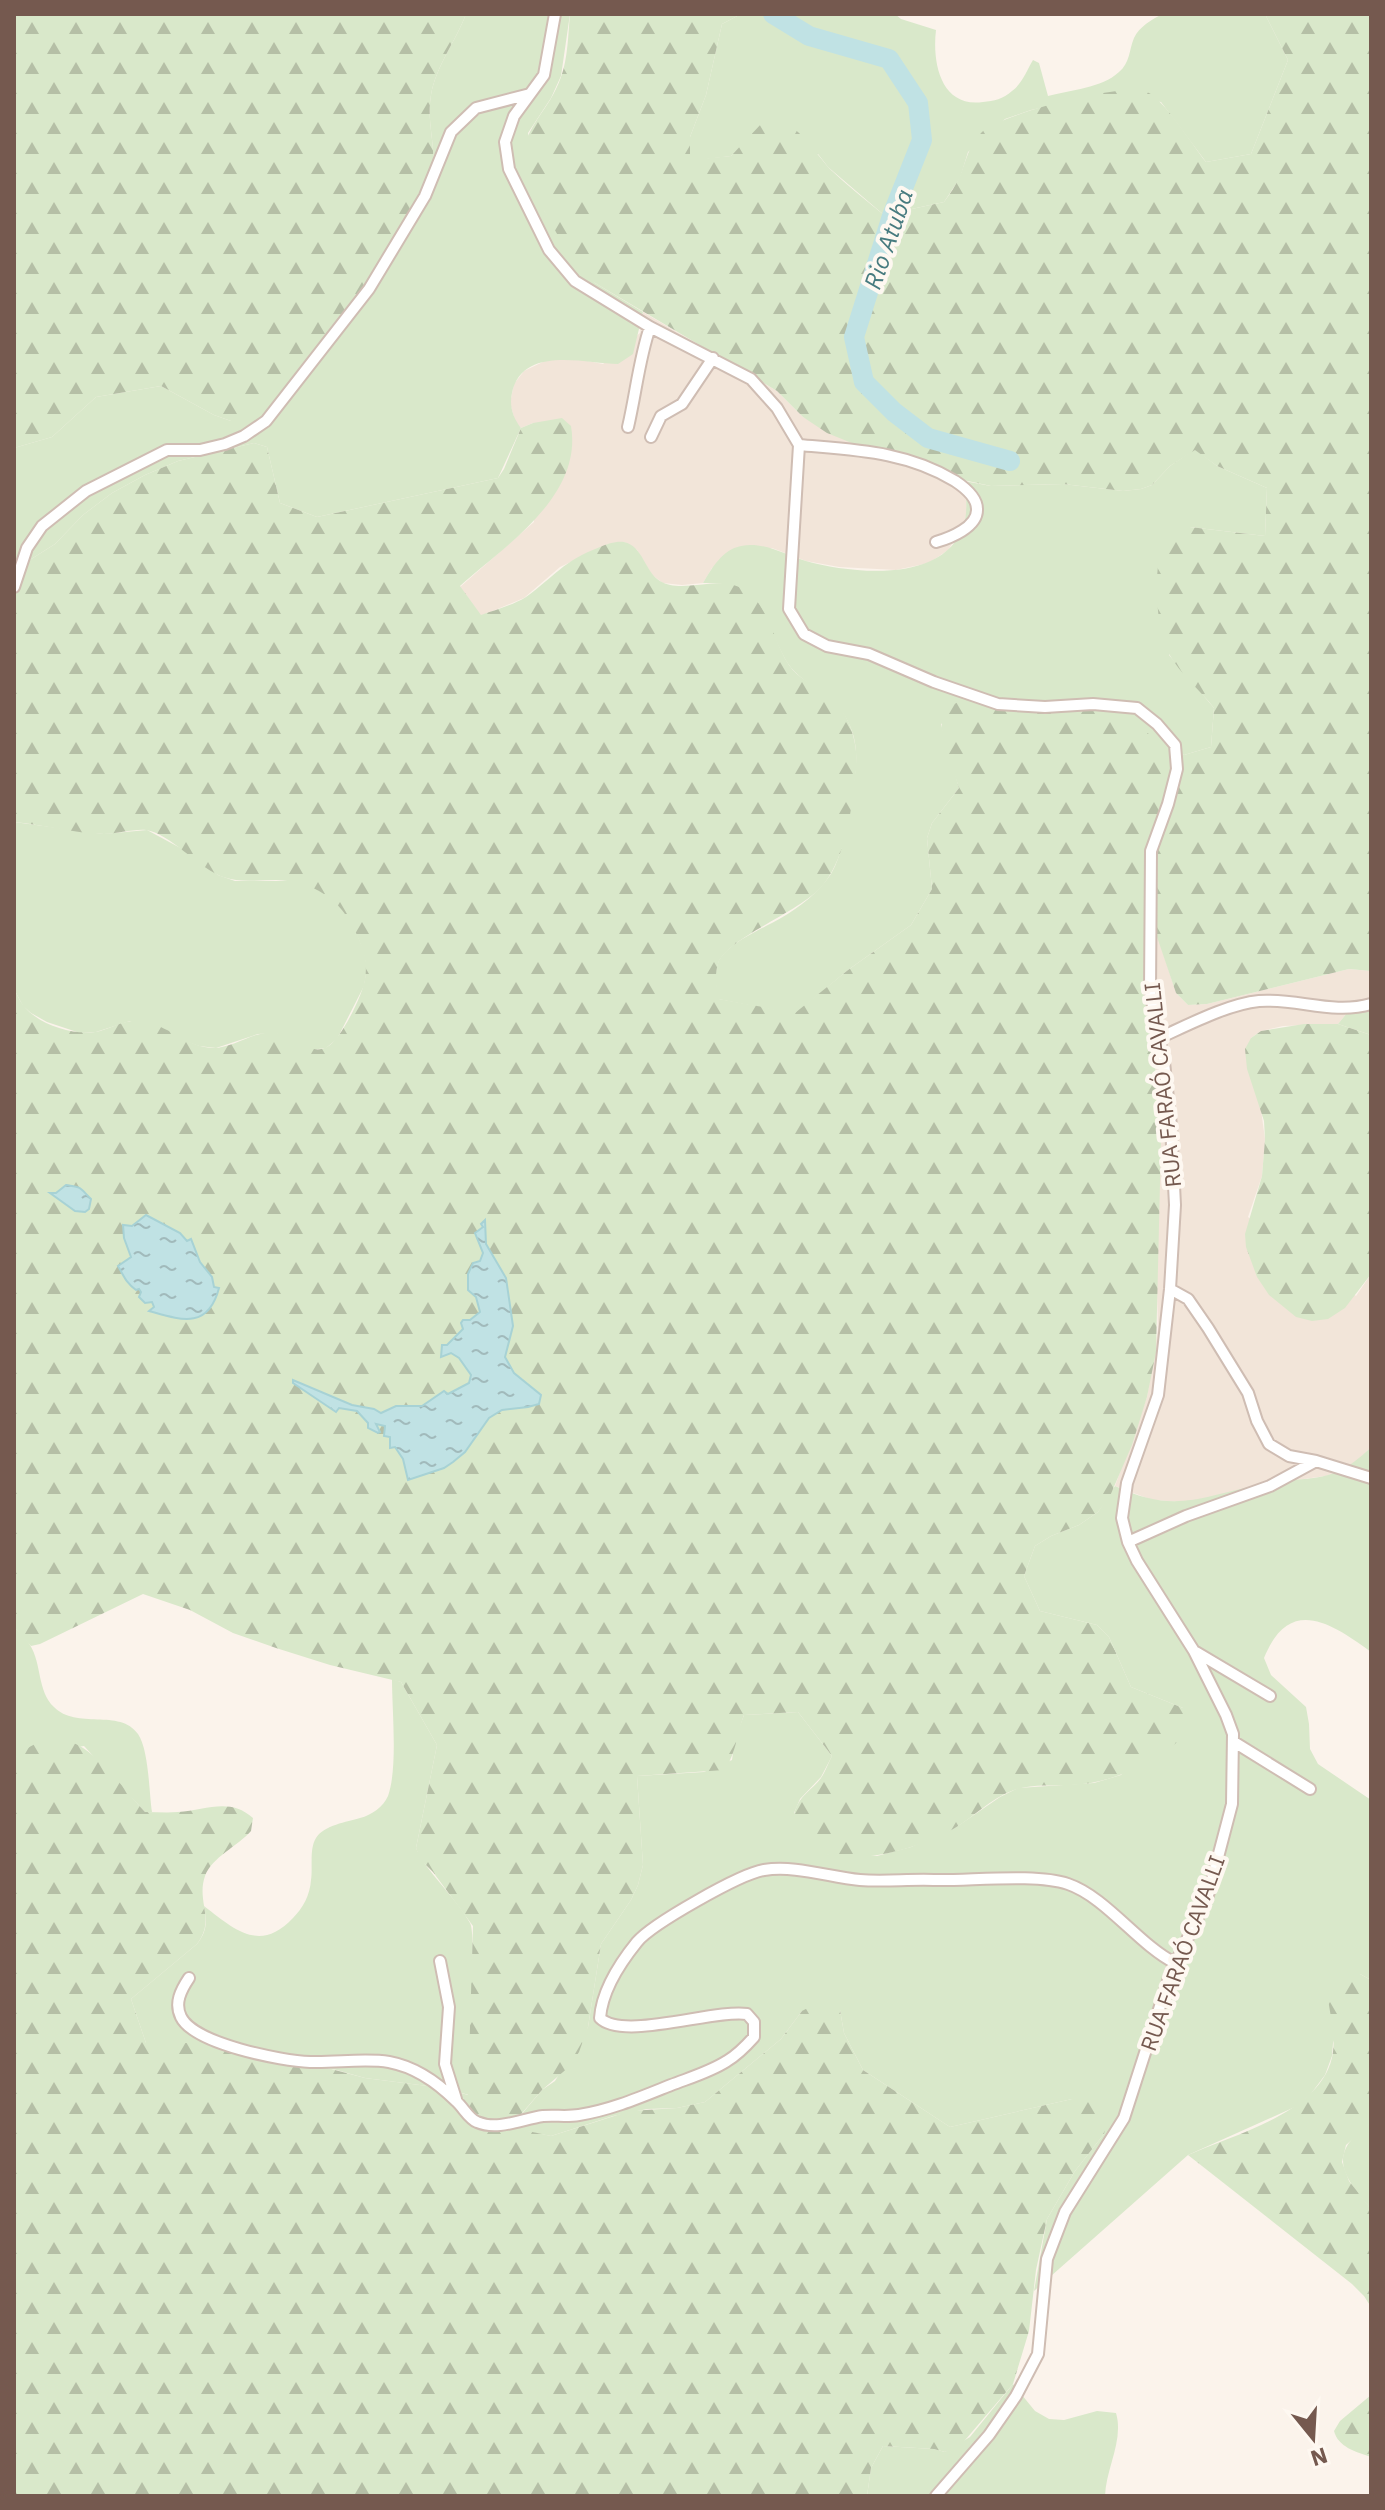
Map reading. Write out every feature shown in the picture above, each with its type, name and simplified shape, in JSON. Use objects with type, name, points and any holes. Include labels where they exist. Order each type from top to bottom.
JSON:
[{"type":"street","points":[[555,14],[544,75],[514,116],[505,142],[509,169],[549,250],[575,281],[650,327],[751,379],[777,408],[799,445],[901,456],[938,470],[965,487],[975,502],[975,519],[949,538],[936,542]]},
{"type":"street","points":[[14,587],[27,548],[42,526],[86,491],[167,450],[200,450],[225,444],[266,421],[369,289],[425,196],[451,132],[476,108],[530,94]]},
{"type":"street","points":[[628,427],[642,351],[650,327]]},
{"type":"street","points":[[651,437],[661,416],[682,404],[713,358]]},
{"type":"street","name":"RUA FARAÓ CAVALLI","points":[[799,445],[789,609],[804,634],[827,646],[869,654],[934,682],[998,704],[1045,707],[1093,704],[1137,708],[1157,724],[1175,745],[1177,769],[1151,851],[1150,991],[1172,1141],[1175,1205],[1170,1289],[1158,1395],[1127,1483],[1122,1518],[1128,1542],[1194,1651],[1226,1715],[1234,1742],[1232,1804],[1207,1899],[1175,1963],[1124,2118],[1065,2212],[1047,2259],[1038,2354],[1016,2396],[989,2435],[936,2496]]},
{"type":"street","points":[[1159,1038],[1228,1010],[1260,1001],[1331,1008],[1371,1004]]},
{"type":"street","points":[[1170,1289],[1188,1299],[1221,1349],[1248,1393],[1269,1444],[1289,1456],[1371,1478]]},
{"type":"street","points":[[1128,1542],[1186,1516],[1270,1486],[1316,1461]]},
{"type":"street","points":[[1194,1651],[1270,1696]]},
{"type":"street","points":[[1234,1742],[1310,1789]]},
{"type":"street","points":[[189,1978],[178,2004],[181,2018],[189,2027],[206,2036],[242,2050],[279,2059],[388,2062],[423,2073],[475,2122],[497,2125],[612,2108],[696,2076],[740,2052],[754,2037],[754,2022],[747,2014],[611,2025],[600,2018],[601,2002],[639,1939],[729,1882],[761,1870],[786,1868],[862,1880],[988,1879],[1066,1883],[1082,1891],[1144,1938],[1162,1956],[1175,1963]]},
{"type":"street","points":[[440,1961],[449,2007],[445,2064],[456,2101]]},
{"type":"shaded area","points":[[643,312],[777,391],[803,417],[904,466],[964,481],[967,510],[964,527],[948,550],[929,563],[896,570],[839,567],[806,561],[772,548],[712,568],[703,583],[682,585],[663,583],[652,575],[637,550],[624,542],[609,544],[560,567],[524,598],[481,616],[460,587],[534,522],[533,423],[521,428],[515,421],[510,403],[514,384],[524,371],[547,360],[577,359],[603,364],[640,333]]},
{"type":"shaded area","points":[[1153,922],[1176,993],[1188,1005],[1207,1004],[1349,969],[1371,971],[1371,999],[1347,1013],[1338,1024],[1283,1026],[1261,1031],[1251,1038],[1265,1139],[1262,1176],[1248,1217],[1356,1296],[1371,1274],[1371,1447],[1354,1464],[1326,1476],[1258,1485],[1209,1499],[1184,1502],[1152,1500],[1115,1486],[1147,1397],[1158,1329],[1156,1255],[1161,1141],[1153,1037]]},
{"type":"green space","points":[[14,14],[466,14],[437,74],[431,95],[433,167],[425,194],[301,383],[278,411],[252,422],[231,421],[161,386],[96,397],[52,437],[14,448]]},
{"type":"green space","points":[[466,14],[570,14],[561,76],[528,133],[544,210],[595,283],[643,312],[633,354],[618,364],[556,360],[528,368],[518,378],[511,398],[512,412],[521,428],[498,478],[317,517],[280,503],[267,447],[254,443],[178,461],[145,475],[112,493],[83,515],[55,544],[14,570],[14,448],[52,437],[96,397],[161,386],[231,421],[301,383],[425,194],[433,167],[431,95],[437,74]]},
{"type":"green space","points":[[570,14],[741,14],[722,24],[706,95],[690,137],[690,160],[731,156],[762,123],[783,122],[801,135],[831,170],[884,215],[944,202],[974,142],[982,132],[994,125],[1036,109],[1089,96],[1134,90],[1147,92],[1170,113],[1206,162],[1251,154],[1288,60],[1265,14],[1371,14],[1371,971],[1349,969],[1207,1004],[1188,1005],[1176,993],[1153,925],[1153,1037],[1161,1141],[1156,1352],[1147,1397],[1132,1445],[1110,1496],[1098,1512],[1079,1525],[1035,1546],[1024,1576],[1040,1611],[1097,1625],[1109,1637],[1131,1687],[1183,1708],[1192,1718],[1190,1730],[1166,1751],[1120,1775],[1087,1784],[1017,1789],[940,1836],[902,1850],[859,1857],[838,1857],[820,1852],[805,1843],[797,1832],[794,1815],[797,1806],[821,1778],[832,1756],[798,1712],[744,1715],[734,1751],[724,1770],[637,1776],[643,1865],[631,1900],[601,1944],[588,2027],[579,2052],[570,2066],[542,2090],[510,2127],[551,2136],[630,2111],[677,2108],[705,2102],[781,2039],[802,2011],[817,2003],[834,2002],[840,2010],[844,2033],[863,2070],[950,2127],[1072,2099],[1097,2107],[1107,2120],[1104,2134],[1075,2171],[1047,2219],[1036,2270],[1029,2331],[1013,2384],[960,2446],[945,2452],[883,2446],[871,2468],[867,2496],[14,2496],[14,1759],[34,1744],[53,1739],[71,1742],[102,1764],[145,1812],[227,1806],[253,1818],[251,1831],[208,1869],[203,1885],[205,1926],[197,1944],[131,1999],[146,2043],[208,2043],[305,2062],[365,2078],[443,2088],[468,2095],[473,1926],[420,1859],[416,1848],[437,1745],[401,1682],[276,1648],[233,1633],[190,1610],[143,1594],[40,1644],[31,1646],[14,1627],[14,989],[30,1012],[48,1024],[69,1031],[100,1031],[125,1022],[141,1021],[203,1047],[221,1047],[269,1032],[283,1035],[308,1048],[321,1049],[333,1043],[350,1016],[363,986],[366,967],[361,945],[350,921],[334,902],[314,888],[289,881],[242,881],[223,877],[164,837],[146,830],[92,833],[14,822],[14,570],[55,544],[83,515],[112,493],[178,461],[254,443],[267,447],[280,503],[317,517],[498,478],[521,428],[562,418],[571,426],[572,451],[565,475],[553,497],[518,536],[460,586],[481,615],[526,597],[587,552],[624,542],[636,549],[660,581],[679,586],[733,585],[743,589],[760,605],[793,670],[835,701],[847,718],[857,760],[843,845],[823,885],[798,905],[735,944],[724,954],[717,968],[719,999],[795,1013],[911,925],[932,889],[927,838],[932,823],[959,788],[942,729],[949,708],[965,699],[987,696],[1040,698],[1113,714],[1184,755],[1211,747],[1214,708],[1174,662],[1161,630],[1157,599],[1160,554],[1164,543],[1177,528],[1265,536],[1267,488],[1217,466],[1195,450],[1170,466],[1152,485],[1123,491],[1063,484],[991,486],[921,471],[827,433],[803,417],[777,391],[595,283],[575,266],[528,182],[524,165],[527,138],[555,92],[563,70]]},
{"type":"green space","points":[[741,14],[895,14],[901,19],[936,30],[936,56],[942,81],[957,98],[969,102],[991,101],[1005,96],[1019,85],[1033,60],[1039,63],[1048,96],[1104,82],[1125,65],[1139,30],[1163,14],[1265,14],[1288,60],[1251,154],[1206,162],[1161,102],[1107,93],[1005,119],[968,152],[960,178],[944,202],[884,215],[828,167],[818,154],[745,143],[731,156],[690,161],[690,137],[706,95],[722,24]]},
{"type":"green space","points":[[1195,449],[1217,466],[1267,488],[1265,536],[1190,527],[1169,655],[1214,708],[1211,747],[1184,755],[1104,711],[1000,695],[941,724],[959,788],[932,823],[927,838],[932,889],[911,925],[848,970],[795,1014],[718,999],[716,972],[728,949],[802,904],[831,874],[844,840],[856,755],[853,735],[844,714],[791,667],[758,604],[738,588],[703,583],[718,560],[734,548],[750,545],[848,569],[896,570],[918,566],[938,557],[954,543],[965,519],[964,481],[991,486],[1063,484],[1123,491],[1141,489],[1152,485],[1170,466]]},
{"type":"green space","points":[[14,822],[103,834],[147,830],[186,851],[218,875],[235,881],[296,881],[312,886],[333,899],[351,920],[364,951],[367,968],[364,986],[337,1039],[326,1048],[311,1050],[276,1033],[258,1034],[216,1048],[199,1046],[130,1021],[96,1032],[80,1033],[31,1013],[23,1006],[14,989]]},
{"type":"green space","points":[[1371,999],[1371,1035],[1338,1024],[1347,1013]]},
{"type":"green space","points":[[1304,1024],[1338,1024],[1371,1035],[1371,1274],[1345,1308],[1328,1319],[1312,1321],[1296,1317],[1269,1295],[1257,1277],[1246,1247],[1245,1234],[1262,1176],[1265,1139],[1264,1121],[1247,1069],[1245,1049],[1251,1038],[1261,1031]]},
{"type":"green space","points":[[1371,1447],[1371,1652],[1326,1624],[1312,1620],[1298,1621],[1286,1627],[1274,1639],[1264,1658],[1271,1675],[1306,1707],[1310,1749],[1318,1764],[1371,1800],[1371,1980],[1360,1974],[1333,2043],[1325,2075],[1297,2106],[1188,2155],[1034,2291],[1047,2219],[1075,2171],[1104,2134],[1072,2099],[950,2127],[863,2070],[844,2033],[840,2010],[802,2011],[781,2039],[705,2102],[613,2116],[551,2136],[510,2128],[542,2090],[555,2081],[588,2027],[601,1944],[631,1900],[643,1865],[637,1776],[704,1772],[732,1760],[735,1739],[744,1715],[798,1712],[832,1756],[821,1777],[800,1799],[794,1813],[827,1854],[877,1856],[911,1847],[955,1828],[1018,1788],[1094,1783],[1121,1775],[1183,1708],[1131,1687],[1109,1637],[1097,1625],[1040,1611],[1024,1576],[1035,1546],[1079,1525],[1098,1512],[1115,1486],[1154,1499],[1203,1498],[1258,1485],[1331,1474],[1343,1469]]},
{"type":"green space","points":[[14,1627],[34,1652],[45,1693],[54,1707],[74,1717],[120,1722],[138,1734],[146,1761],[152,1812],[145,1812],[84,1746],[14,1759]]},
{"type":"green space","points":[[392,1679],[401,1682],[437,1745],[416,1848],[464,1913],[472,1933],[469,2095],[443,2088],[365,2078],[208,2043],[146,2043],[131,1999],[197,1944],[205,1926],[204,1906],[237,1930],[248,1934],[259,1936],[281,1929],[297,1914],[308,1896],[316,1838],[330,1827],[369,1815],[386,1800],[394,1755]]},
{"type":"green space","points":[[1344,1972],[1360,1974],[1371,1980],[1371,2123],[1346,2145],[1342,2162],[1349,2181],[1371,2209],[1371,2307],[1352,2284],[1188,2155],[1275,2118],[1314,2090],[1326,2073],[1333,2052],[1327,1984],[1330,1978]]},
{"type":"green space","points":[[1371,2123],[1371,2209],[1352,2185],[1343,2164],[1348,2144]]},
{"type":"green space","points":[[1013,2384],[1035,2411],[1049,2419],[1064,2420],[1097,2411],[1116,2413],[1118,2433],[1105,2496],[867,2496],[871,2468],[883,2446],[945,2452],[970,2437]]},
{"type":"green space","points":[[1371,2395],[1371,2457],[1344,2445],[1334,2431],[1340,2421]]},
{"type":"water","points":[[66,1185],[80,1188],[91,1199],[89,1209],[85,1212],[75,1211],[50,1193],[56,1193]]},
{"type":"water","points":[[146,1215],[180,1233],[187,1241],[191,1239],[200,1262],[212,1277],[214,1287],[219,1288],[208,1311],[200,1316],[182,1319],[149,1311],[154,1307],[152,1302],[145,1303],[139,1297],[139,1289],[130,1285],[118,1266],[131,1257],[123,1225],[132,1226]]},
{"type":"water","points":[[485,1220],[486,1244],[506,1278],[513,1326],[505,1357],[514,1373],[541,1395],[539,1404],[502,1410],[489,1418],[465,1452],[453,1462],[408,1480],[403,1459],[395,1447],[390,1448],[390,1437],[384,1436],[385,1426],[376,1424],[378,1433],[368,1428],[368,1423],[357,1411],[339,1408],[336,1412],[293,1383],[293,1380],[352,1405],[381,1413],[396,1406],[422,1406],[444,1391],[448,1394],[469,1383],[471,1375],[459,1358],[451,1353],[441,1357],[442,1345],[447,1345],[463,1329],[463,1320],[470,1320],[480,1312],[476,1297],[468,1290],[468,1274],[483,1253],[475,1233],[483,1227],[481,1224]]},
{"type":"waterway","name":"Rio Atuba","points":[[773,14],[809,36],[889,59],[918,103],[922,140],[892,216],[854,337],[864,382],[894,412],[928,438],[1010,461]]}]
